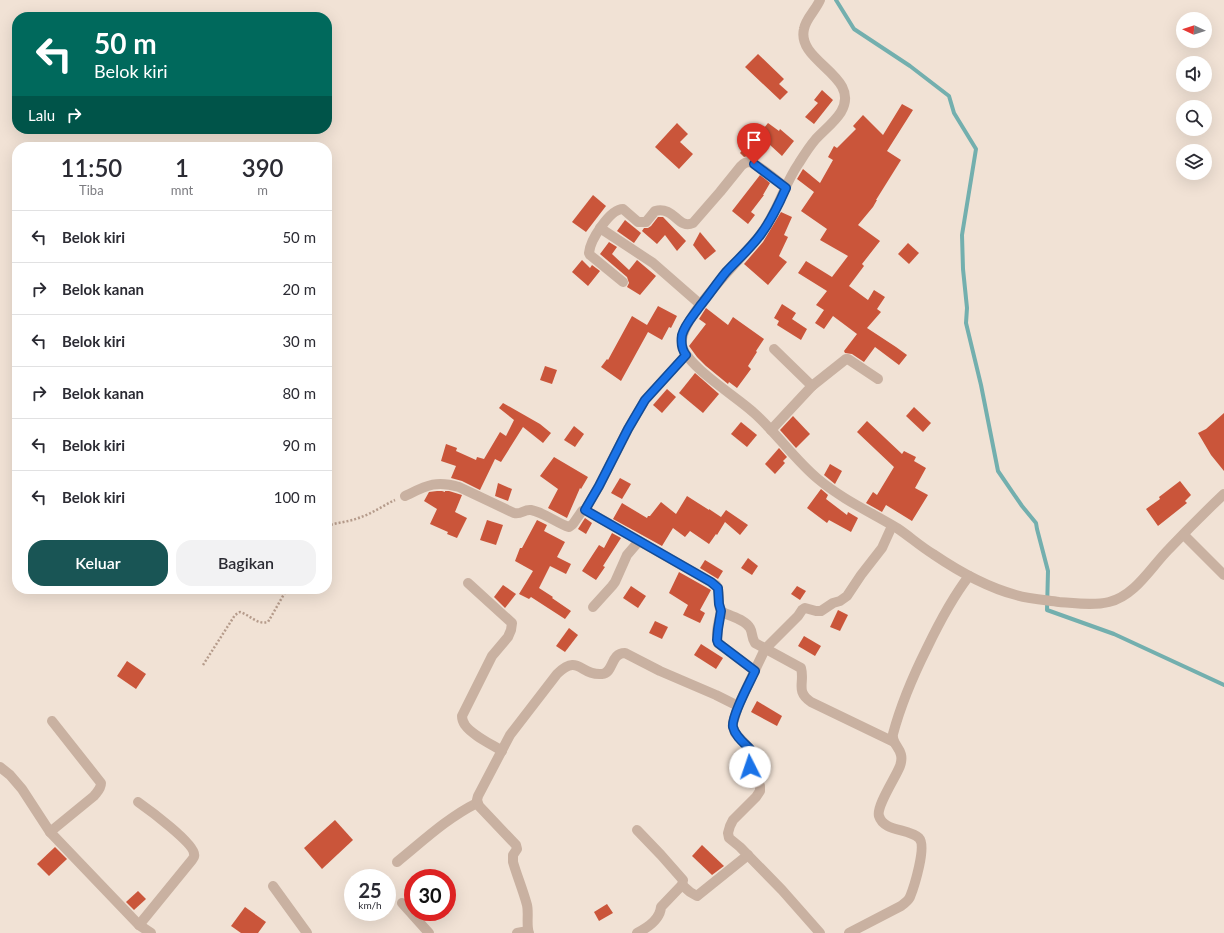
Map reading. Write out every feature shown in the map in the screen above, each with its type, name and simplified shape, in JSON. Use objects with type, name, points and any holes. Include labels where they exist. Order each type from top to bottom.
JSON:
[{"type":"street","points":[[820,0],[804,29],[804,39],[812,54],[842,87],[846,99],[844,105],[837,118],[811,146],[799,162],[776,211],[761,235],[727,272],[685,328],[682,336],[682,348],[690,360],[711,379],[752,411],[806,468],[824,484],[892,526],[946,563],[993,587],[1016,595],[1077,604],[1111,602],[1124,596],[1224,494]]},
{"type":"street","points":[[623,282],[589,253],[592,243],[600,228],[614,212],[622,209],[634,219],[641,222],[646,222],[655,211],[663,210],[667,211],[684,224],[693,223],[741,166],[749,162],[754,164],[786,188]]},
{"type":"street","points":[[600,228],[653,263],[701,305]]},
{"type":"street","points":[[774,349],[812,386]]},
{"type":"street","points":[[405,496],[433,484],[450,485],[514,513],[519,514],[526,510],[533,510],[568,527],[573,524],[582,511],[585,510],[645,400],[686,355]]},
{"type":"street","points":[[771,430],[812,386],[846,359],[878,379]]},
{"type":"street","points":[[585,510],[716,585],[719,590],[719,604],[721,611],[718,629],[718,643],[755,671]]},
{"type":"street","points":[[820,933],[782,890],[729,838],[728,833],[733,820],[760,791],[760,786],[750,770],[750,749],[735,733],[732,723],[738,706],[765,649],[805,608],[821,611],[847,596],[882,548],[892,526]]},
{"type":"street","points":[[1184,535],[1224,575]]},
{"type":"street","points":[[593,607],[615,582],[627,555],[640,541]]},
{"type":"street","points":[[849,933],[906,903],[910,897],[922,844],[920,839],[914,835],[888,826],[882,821],[879,815],[881,804],[901,763],[901,752],[892,738],[903,704],[917,669],[958,590],[969,576]]},
{"type":"street","points":[[468,583],[512,623],[508,637],[492,656],[462,716],[464,725],[502,751]]},
{"type":"street","points":[[721,611],[746,623],[751,629],[752,639],[755,643],[801,668],[803,675],[801,689],[806,699],[894,742]]},
{"type":"street","points":[[477,804],[478,796],[510,735],[557,674],[568,665],[574,665],[592,673],[605,674],[609,671],[612,662],[617,656],[625,653],[660,671],[738,706]]},
{"type":"street","points":[[50,832],[94,796],[101,786],[101,783],[52,721]]},
{"type":"street","points":[[0,767],[10,775],[22,789],[50,832],[139,925],[150,933]]},
{"type":"street","points":[[138,802],[153,812],[189,844],[194,853],[192,860],[139,925]]},
{"type":"street","points":[[397,862],[450,819],[477,804]]},
{"type":"street","points":[[477,804],[516,845],[517,849],[513,855],[513,862],[527,906],[529,932],[518,933]]},
{"type":"street","points":[[636,830],[680,876],[682,885],[697,896],[748,855]]},
{"type":"street","points":[[637,933],[649,926],[660,912],[660,907],[682,885]]},
{"type":"street","points":[[273,886],[307,933]]},
{"type":"street","points":[[402,903],[429,933]]},
{"type":"path","points":[[332,525],[364,516],[383,505],[405,496]]},
{"type":"path","points":[[203,665],[235,615],[240,612],[255,621],[266,623],[284,594]]},
{"type":"building","points":[[758,54],[784,79],[779,84],[788,92],[780,100],[745,67]]},
{"type":"building","points":[[822,90],[833,100],[814,124],[805,117],[818,103],[814,100]]},
{"type":"building","points":[[902,104],[913,110],[887,151],[901,160],[873,207],[858,225],[880,241],[862,264],[864,266],[849,286],[868,300],[874,290],[885,297],[877,309],[881,312],[867,328],[907,355],[899,365],[875,347],[864,362],[852,354],[845,353],[844,351],[857,334],[833,316],[824,329],[815,323],[824,310],[816,305],[827,291],[798,273],[806,261],[832,277],[848,256],[820,240],[827,229],[801,211],[814,192],[797,179],[803,169],[820,183],[833,160],[828,157],[834,146],[837,148],[856,129],[853,126],[863,115],[883,135]]},
{"type":"building","points":[[677,123],[688,134],[680,142],[693,154],[679,169],[655,147]]},
{"type":"building","points":[[768,123],[779,131],[780,129],[794,141],[782,156],[770,145],[767,148],[764,146],[754,157],[744,157],[740,153],[751,140],[753,142]]},
{"type":"building","points":[[760,175],[770,183],[764,195],[751,212],[755,215],[748,224],[732,211]]},
{"type":"building","points":[[593,195],[606,206],[586,232],[572,222]]},
{"type":"building","points":[[781,212],[792,217],[784,235],[788,237],[779,256],[787,262],[768,285],[744,264],[763,242]]},
{"type":"building","points":[[658,217],[663,217],[686,241],[677,251],[665,235],[657,244],[642,231],[644,228],[651,226]]},
{"type":"building","points":[[625,220],[641,233],[634,243],[617,231]]},
{"type":"building","points":[[700,232],[716,251],[705,260],[693,245]]},
{"type":"building","points":[[609,242],[617,247],[612,254],[629,270],[637,260],[656,276],[640,295],[627,287],[629,283],[627,277],[600,254]]},
{"type":"building","points":[[908,243],[919,253],[909,264],[898,254]]},
{"type":"building","points":[[582,260],[590,268],[592,265],[600,271],[588,286],[572,272]]},
{"type":"building","points":[[782,304],[796,313],[792,319],[807,329],[801,340],[777,325],[779,321],[774,318]]},
{"type":"building","points":[[658,306],[677,316],[671,328],[669,327],[662,340],[648,332],[621,381],[601,367],[607,359],[608,360],[632,316],[647,325]]},
{"type":"building","points":[[706,308],[728,325],[733,317],[764,339],[748,366],[751,369],[737,388],[729,382],[728,384],[706,366],[689,346],[706,324],[699,319]]},
{"type":"building","points":[[545,366],[557,370],[552,384],[540,380]]},
{"type":"building","points":[[695,373],[719,394],[703,413],[679,393]]},
{"type":"building","points":[[667,389],[676,397],[662,413],[653,405]]},
{"type":"building","points":[[503,403],[540,424],[551,433],[543,443],[523,427],[501,462],[495,459],[480,490],[462,481],[451,478],[456,466],[441,461],[446,444],[457,448],[456,451],[476,460],[477,457],[484,459],[500,432],[506,436],[514,420],[499,408]]},
{"type":"building","points":[[914,407],[931,423],[923,432],[906,416]]},
{"type":"building","points":[[1224,413],[1224,471],[1211,455],[1198,433],[1206,429]]},
{"type":"building","points":[[793,416],[810,434],[796,448],[780,430]]},
{"type":"building","points":[[867,421],[902,454],[904,451],[916,457],[914,461],[926,468],[915,488],[928,495],[912,521],[886,505],[882,512],[866,503],[873,492],[877,495],[894,467],[857,432]]},
{"type":"building","points":[[741,422],[757,435],[747,447],[731,434]]},
{"type":"building","points":[[574,426],[584,434],[575,447],[564,440]]},
{"type":"building","points":[[779,448],[787,457],[783,461],[785,463],[775,474],[765,464]]},
{"type":"building","points":[[554,457],[588,477],[581,489],[580,488],[567,518],[548,508],[558,489],[540,476]]},
{"type":"building","points":[[830,464],[842,471],[835,484],[824,475]]},
{"type":"building","points":[[620,478],[631,484],[622,499],[611,493]]},
{"type":"building","points":[[1180,481],[1191,495],[1185,501],[1187,503],[1158,526],[1146,509]]},
{"type":"building","points":[[498,483],[512,489],[508,501],[495,496]]},
{"type":"building","points":[[821,489],[828,495],[826,499],[847,515],[848,512],[858,518],[851,532],[829,520],[827,523],[807,508]]},
{"type":"building","points":[[449,491],[462,495],[455,512],[467,518],[457,538],[430,524],[437,509],[424,501],[429,492]]},
{"type":"building","points":[[687,496],[721,517],[726,510],[748,525],[740,535],[725,522],[709,544],[690,531],[685,537],[673,528],[662,546],[613,519],[622,503],[647,518],[661,502],[676,514]]},
{"type":"building","points":[[585,518],[592,523],[586,534],[578,529]]},
{"type":"building","points":[[487,520],[503,525],[496,545],[480,540]]},
{"type":"building","points":[[537,520],[547,525],[544,531],[565,542],[557,557],[571,564],[566,574],[550,566],[539,588],[571,611],[565,619],[531,597],[529,599],[519,594],[533,571],[515,561],[520,548],[522,548]]},
{"type":"building","points":[[612,533],[621,538],[596,580],[582,571],[599,545],[604,548]]},
{"type":"building","points":[[748,558],[758,566],[752,575],[741,568]]},
{"type":"building","points":[[705,560],[723,571],[718,579],[700,568]]},
{"type":"building","points":[[679,572],[711,590],[700,610],[705,613],[700,623],[683,615],[688,605],[669,593]]},
{"type":"building","points":[[503,585],[516,594],[505,608],[494,597]]},
{"type":"building","points":[[631,586],[646,596],[638,608],[623,598]]},
{"type":"building","points":[[797,586],[806,591],[800,600],[791,594]]},
{"type":"building","points":[[838,610],[848,615],[840,631],[830,627]]},
{"type":"building","points":[[655,621],[668,627],[662,639],[649,633]]},
{"type":"building","points":[[569,628],[578,635],[565,652],[556,646]]},
{"type":"building","points":[[804,636],[821,646],[815,656],[798,646]]},
{"type":"building","points":[[701,644],[723,658],[716,669],[694,655]]},
{"type":"building","points":[[127,661],[146,674],[136,689],[117,676]]},
{"type":"building","points":[[757,701],[782,716],[777,726],[751,712]]},
{"type":"building","points":[[335,820],[353,840],[322,869],[304,848]]},
{"type":"building","points":[[702,845],[724,866],[712,875],[692,856]]},
{"type":"building","points":[[55,847],[67,859],[49,876],[37,864]]},
{"type":"building","points":[[138,891],[146,899],[134,910],[126,902]]},
{"type":"building","points":[[607,904],[613,913],[599,921],[594,912]]},
{"type":"building","points":[[245,907],[266,922],[258,933],[241,933],[231,926]]},
{"type":"waterway","points":[[836,0],[854,29],[910,66],[949,96],[954,113],[976,149],[962,235],[963,269],[967,308],[966,323],[981,385],[998,471],[1022,506],[1036,523],[1048,571],[1047,610],[1114,634],[1224,685]]},
{"type":"route","points":[[750,767],[750,749],[735,733],[732,723],[738,706],[755,671],[718,643],[718,629],[721,611],[719,608],[718,588],[711,582],[585,510],[645,400],[666,379],[686,355],[682,348],[682,336],[685,328],[711,291],[761,235],[776,211],[786,188],[754,164]]}]
